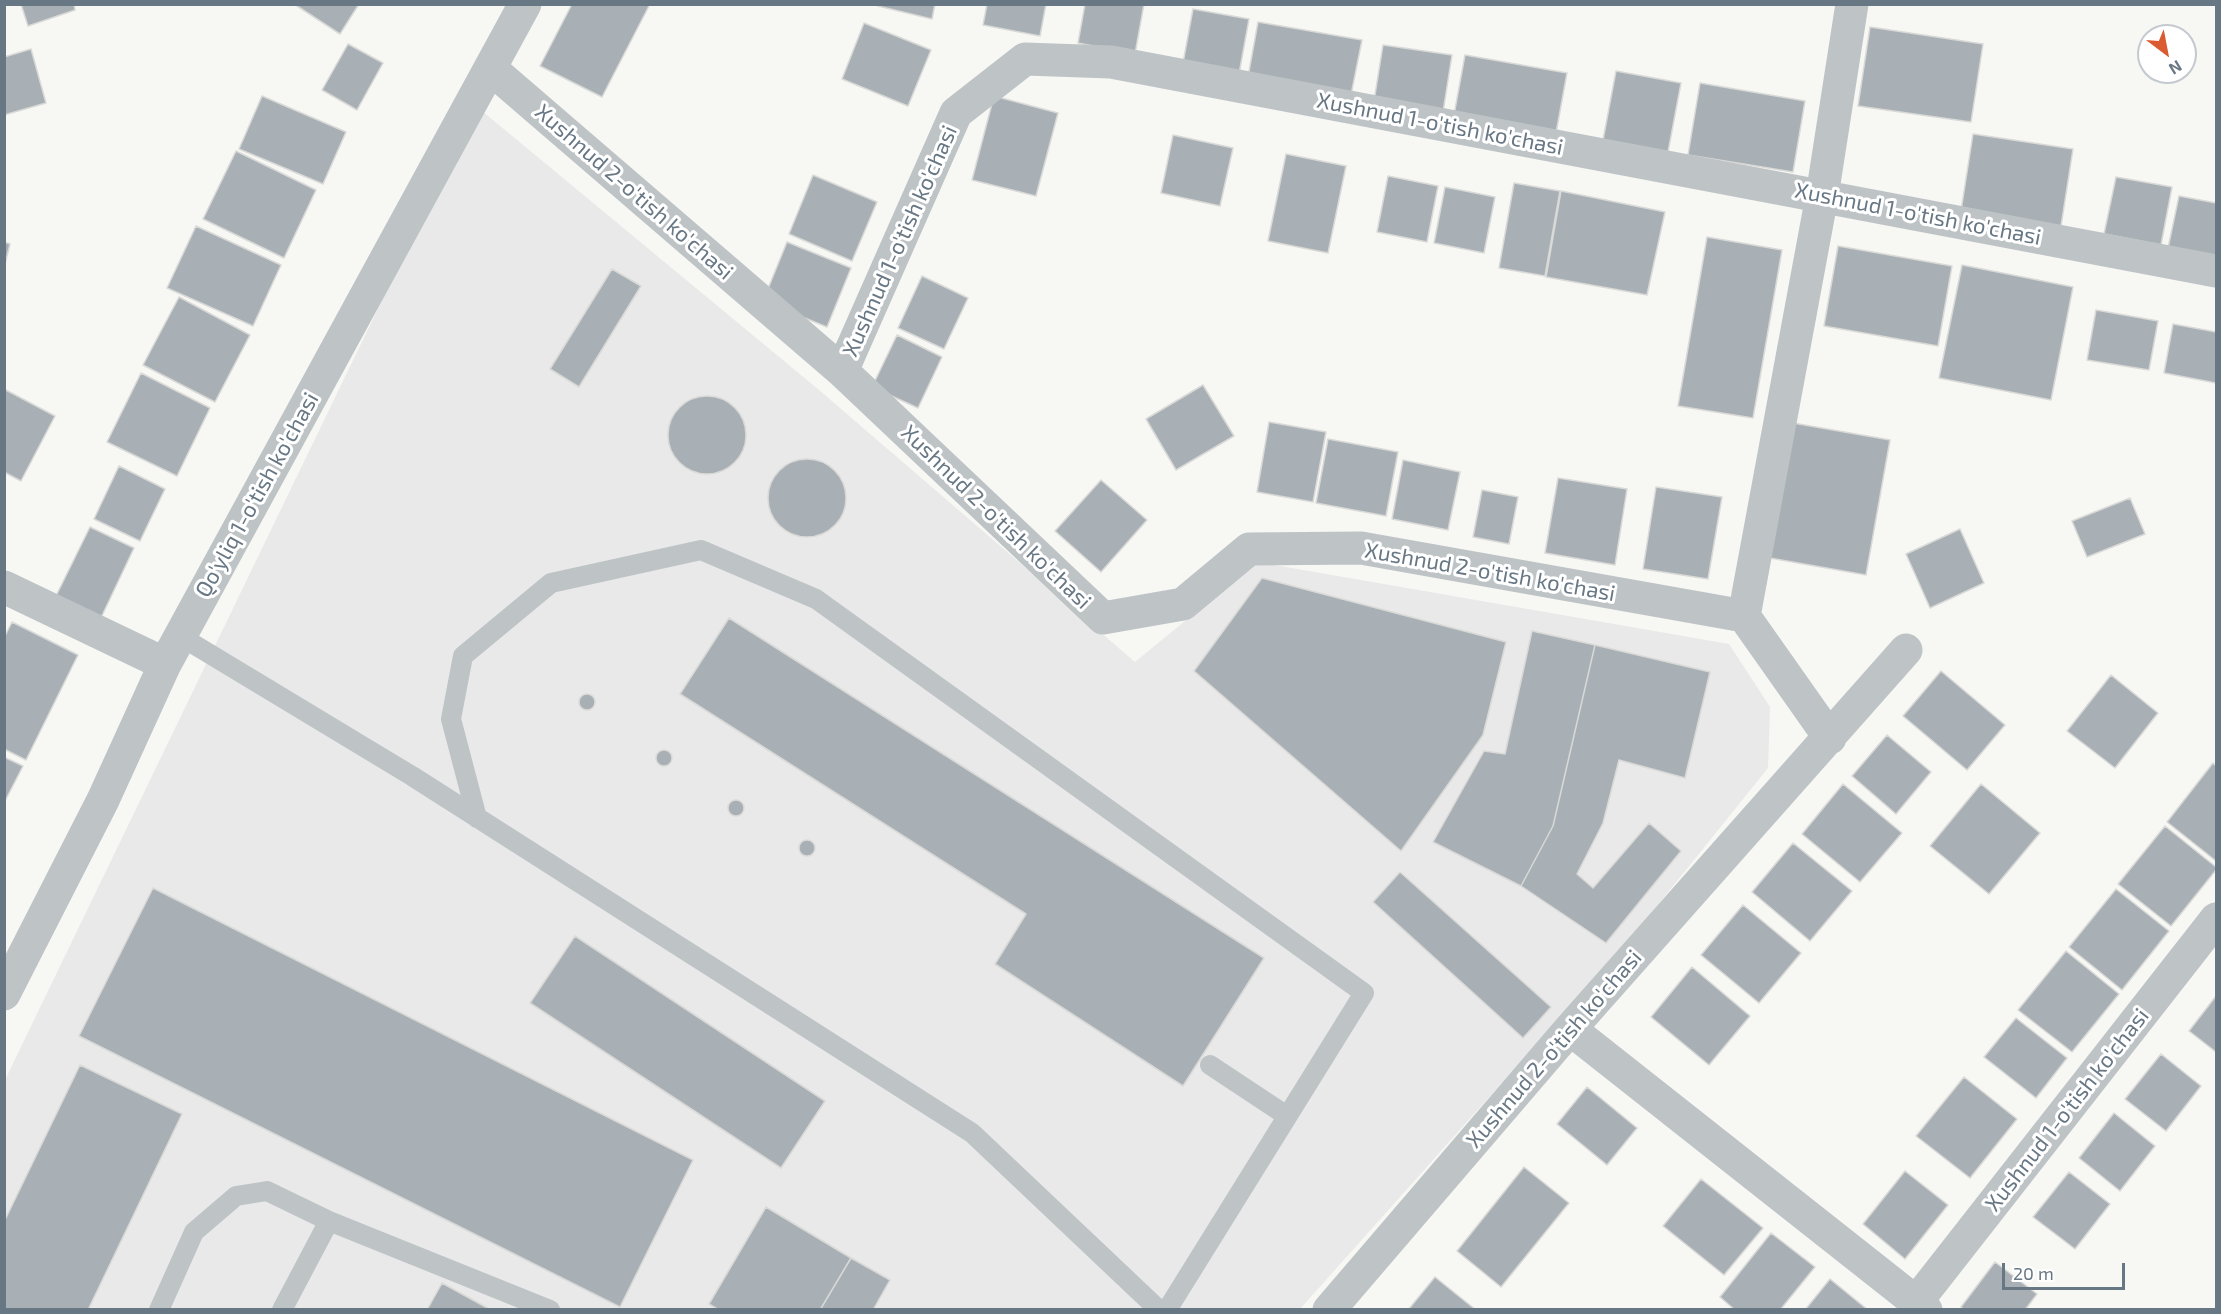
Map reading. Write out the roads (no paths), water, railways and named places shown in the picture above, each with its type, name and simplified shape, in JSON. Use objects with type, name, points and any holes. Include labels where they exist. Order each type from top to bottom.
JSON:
[{"type":"street","name":"Qo'yliq 1-o'tish ko'chasi","points":[[4,994],[103,800],[172,650],[525,4]]},
{"type":"street","points":[[1830,738],[1744,616],[1822,196],[1852,4]]},
{"type":"street","name":"Xushnud 1-o'tish ko'chasi","points":[[842,371],[956,113],[1025,59],[1111,62],[2217,271]]},
{"type":"street","name":"Xushnud 2-o'tish ko'chasi","points":[[490,68],[842,371],[1103,618],[1183,604],[1250,549],[1361,548],[1744,616]]},
{"type":"street","points":[[4,587],[172,650]]},
{"type":"street","name":"Xushnud 2-o'tish ko'chasi","points":[[1329,1310],[1570,1029],[1906,650]]},
{"type":"street","name":"Xushnud 1-o'tish ko'chasi","points":[[1921,1305],[2217,919]]},
{"type":"street","points":[[1570,1029],[1921,1305]]},
{"type":"lane","points":[[477,818],[451,719],[463,656],[551,583],[701,550],[816,599],[1364,993],[1167,1310]]},
{"type":"lane","points":[[172,650],[477,818],[972,1133],[1160,1310]]},
{"type":"lane","points":[[1210,1065],[1287,1116]]},
{"type":"lane","points":[[159,1310],[195,1232],[236,1196],[267,1191],[329,1221],[550,1309]]},
{"type":"lane","points":[[282,1310],[329,1221]]}]
